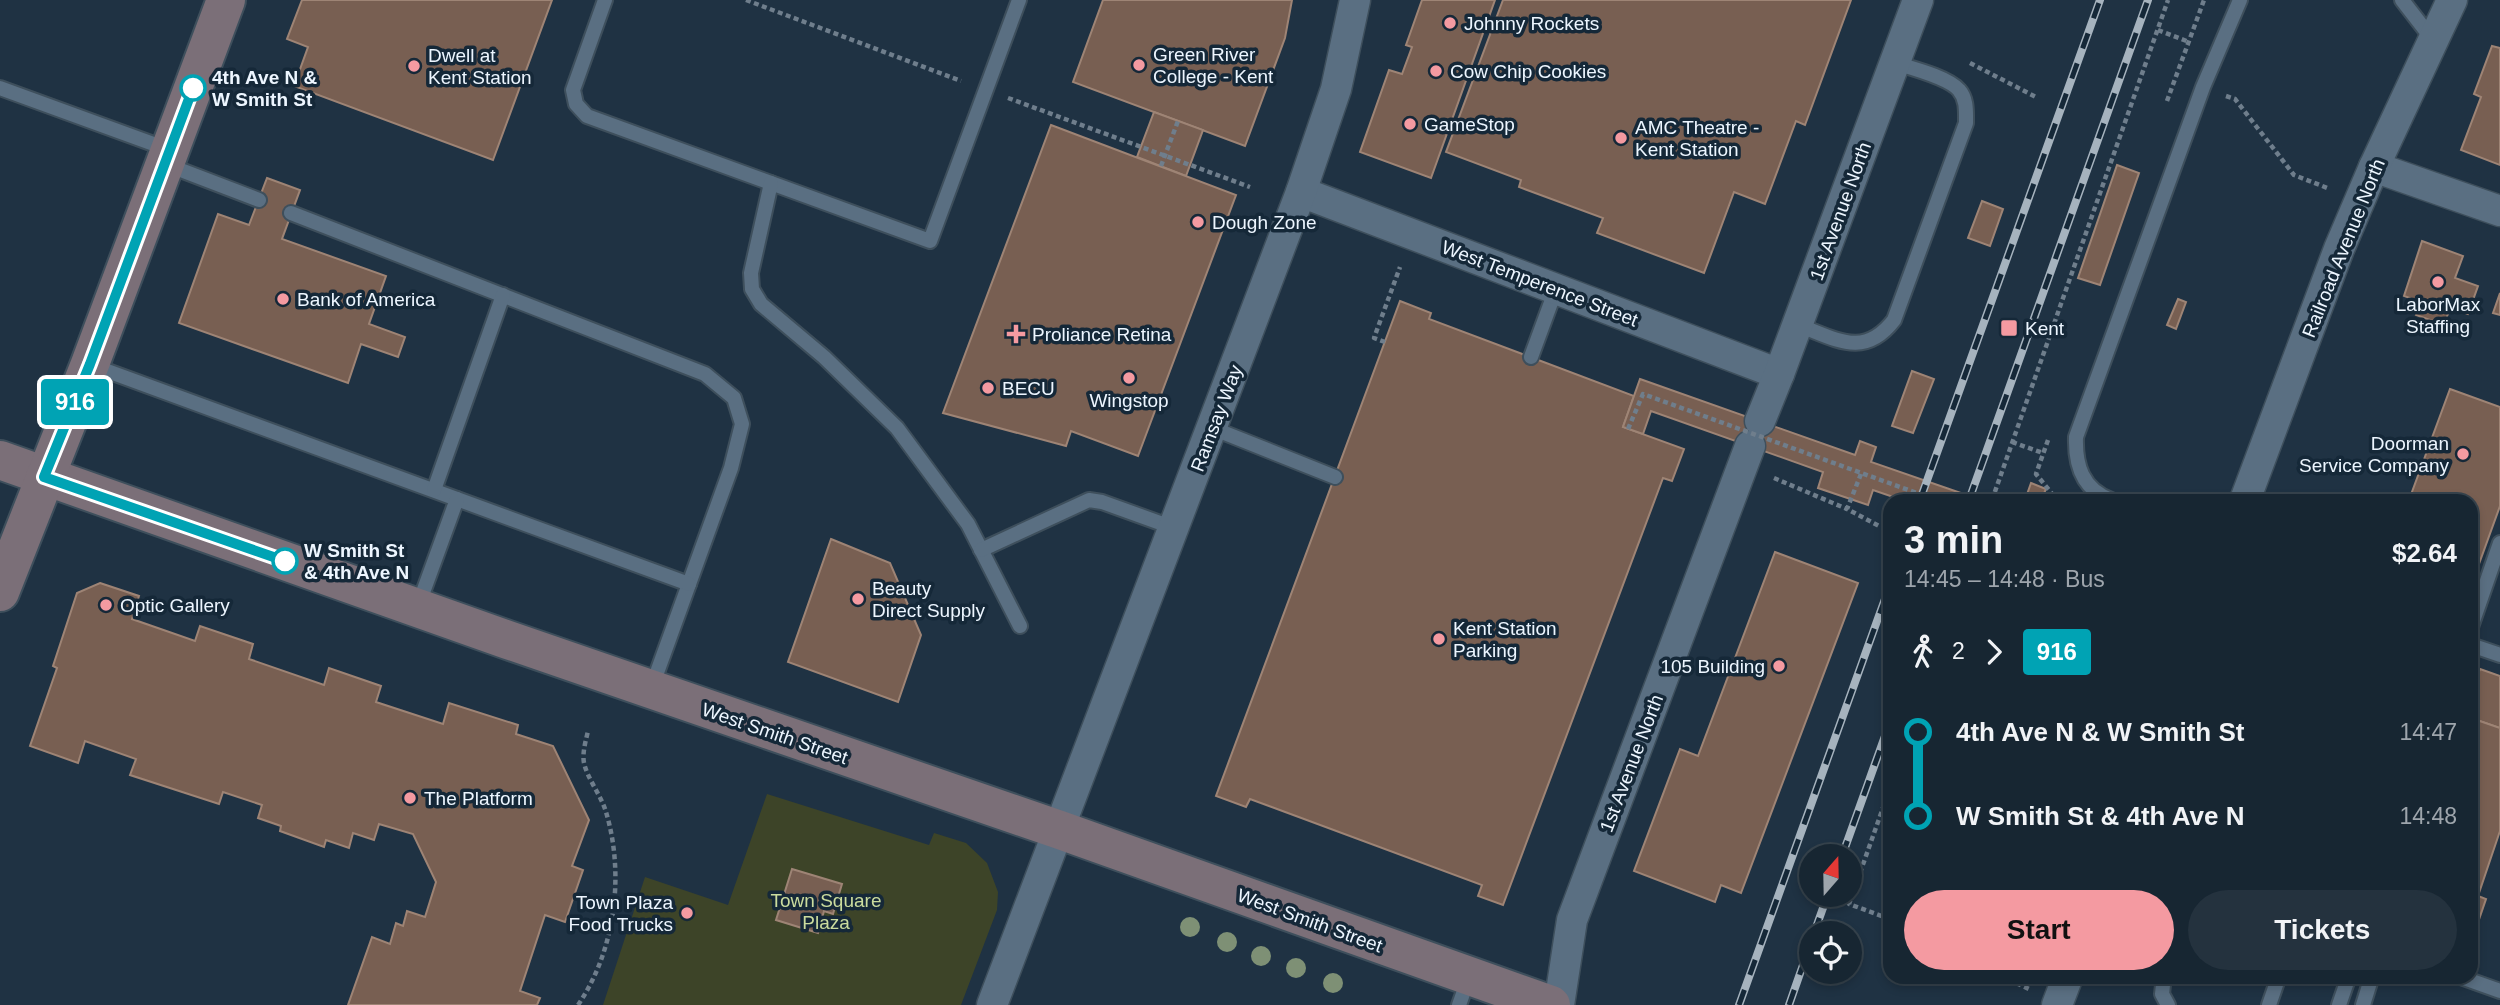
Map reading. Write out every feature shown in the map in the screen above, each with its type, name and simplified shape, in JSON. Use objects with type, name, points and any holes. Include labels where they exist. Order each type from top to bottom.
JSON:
[{"type":"main road","points":[[0,592],[90,364],[226,0]]},
{"type":"main road","name":"West Smith Street","points":[[0,460],[1060,831],[1464,991],[1551,1005]]},
{"type":"street","name":"Ramsay Way","points":[[992,1005],[1301,192],[1336,89],[1355,0]]},
{"type":"street","name":"1st Avenue North","points":[[1559,1005],[1572,920],[1918,0]]},
{"type":"street","name":"Railroad Avenue North","points":[[2247,494],[2339,249],[2374,166],[2452,0]]},
{"type":"street","points":[[2374,166],[2500,211]]},
{"type":"street","name":"West Temperence Street","points":[[1301,192],[1779,374]]},
{"type":"street","points":[[2057,1005],[2065,984]]},
{"type":"lane","points":[[605,0],[573,90],[576,104],[587,116],[930,241],[1019,0]]},
{"type":"lane","points":[[2097,494],[2088,485],[2075,458],[2076,437],[2203,86],[2239,0]]},
{"type":"lane","points":[[2402,0],[2433,40]]},
{"type":"lane","points":[[1798,325],[1850,343],[1868,342],[1882,335],[1894,320],[1966,123],[1966,104],[1958,89],[1940,79],[1895,62]]},
{"type":"lane","points":[[0,88],[167,157],[259,200]]},
{"type":"lane","points":[[771,183],[751,273],[752,289],[761,304],[824,357],[897,428],[968,524],[1020,626]]},
{"type":"lane","points":[[291,212],[705,373],[734,398],[742,424],[731,468],[651,690]]},
{"type":"lane","points":[[1531,357],[1556,289]]},
{"type":"lane","points":[[434,490],[503,295]]},
{"type":"lane","points":[[90,364],[689,584]]},
{"type":"lane","points":[[1212,428],[1335,477]]},
{"type":"lane","points":[[418,608],[457,499]]},
{"type":"lane","points":[[981,550],[1089,500],[1102,502],[1174,528]]},
{"type":"lane","points":[[2478,606],[2500,543]]},
{"type":"lane","points":[[2478,647],[2500,655]]},
{"type":"lane","points":[[2478,983],[2500,991]]},
{"type":"lane","points":[[2164,984],[2162,994],[2168,1005]]},
{"type":"lane","points":[[2269,1005],[2276,984]]},
{"type":"lane","points":[[2339,1005],[2346,984]]},
{"type":"lane","points":[[2363,1005],[2370,984]]},
{"type":"path","points":[[746,0],[967,83]]},
{"type":"path","points":[[1994,494],[2168,0]]},
{"type":"path","points":[[2158,30],[2189,42]]},
{"type":"path","points":[[2176,76],[2235,99],[2294,175],[2360,200]]},
{"type":"path","points":[[1007,98],[1250,187]]},
{"type":"path","points":[[1161,166],[1178,121]]},
{"type":"path","points":[[1385,342],[1374,338],[1400,267]]},
{"type":"path","points":[[1628,429],[1643,394],[1919,494]]},
{"type":"path","points":[[2012,442],[2043,453]]},
{"type":"path","points":[[1750,445],[1847,509],[1881,527]]},
{"type":"path","points":[[1847,509],[1861,474]]},
{"type":"path","points":[[578,1005],[590,988],[599,966],[615,894],[613,840],[606,810],[583,761],[588,730]]},
{"type":"path","points":[[1883,808],[1849,904],[1883,916]]},
{"type":"green space","name":"Town Square Plaza","points":[[767,794],[929,845],[934,833],[966,843],[987,863],[998,892],[997,910],[961,1005],[603,1005],[645,877],[728,905]]},
{"type":"building","name":"Dwell at Kent Station","points":[[302,0],[552,0],[493,160],[294,86],[308,47],[287,39]]},
{"type":"building","points":[[1103,0],[1292,0],[1285,38],[1245,146],[1073,82]]},
{"type":"building","points":[[1422,0],[1495,0],[1431,178],[1360,152],[1389,70],[1402,74],[1412,47],[1406,45]]},
{"type":"building","name":"AMC Theatre - Kent Station","points":[[1503,0],[1851,0],[1805,125],[1796,121],[1765,204],[1734,192],[1704,273],[1597,233],[1603,218],[1519,187],[1521,180],[1446,152]]},
{"type":"building","points":[[2492,46],[2500,48],[2500,165],[2461,150],[2481,97],[2474,94]]},
{"type":"building","points":[[1154,112],[1203,130],[1186,176],[1137,157]]},
{"type":"building","points":[[1051,125],[1236,195],[1138,456],[1071,431],[1066,446],[943,413]]},
{"type":"building","points":[[2117,165],[2139,173],[2100,285],[2078,278]]},
{"type":"building","name":"Bank of America","points":[[267,178],[300,190],[282,239],[386,276],[369,324],[405,337],[398,357],[361,344],[348,383],[179,323],[218,214],[249,225]]},
{"type":"building","points":[[1982,201],[2003,209],[1990,246],[1968,238]]},
{"type":"building","name":"LaborMax Staffing","points":[[2422,241],[2463,256],[2455,278],[2478,286],[2468,314],[2450,308],[2444,325],[2416,315],[2421,302],[2404,296]]},
{"type":"building","points":[[2500,293],[2500,315],[2493,313]]},
{"type":"building","points":[[2178,299],[2186,302],[2176,329],[2167,325]]},
{"type":"building","name":"Kent Station Parking","points":[[1400,301],[1431,313],[1429,319],[1634,396],[1623,427],[1684,449],[1672,481],[1663,478],[1503,905],[1478,896],[1482,885],[1250,799],[1246,807],[1216,796]]},
{"type":"building","points":[[1912,371],[1934,379],[1913,433],[1892,426]]},
{"type":"building","points":[[1640,379],[1855,455],[1860,441],[1876,447],[1871,462],[1964,494],[1885,494],[1873,490],[1868,505],[1818,488],[1823,472],[1651,411],[1643,434],[1623,427]]},
{"type":"building","name":"Doorman Service Company","points":[[2450,389],[2500,407],[2500,506],[2478,567],[2478,494],[2411,494]]},
{"type":"building","points":[[2031,483],[2046,489],[2044,494],[2027,494]]},
{"type":"building","name":"Beauty Direct Supply","points":[[831,539],[890,563],[921,635],[898,702],[788,662]]},
{"type":"building","name":"105 Building","points":[[1775,552],[1858,583],[1741,893],[1721,885],[1715,902],[1634,871],[1680,749],[1698,756]]},
{"type":"building","name":"The Platform","points":[[100,583],[139,596],[132,619],[195,641],[200,626],[253,644],[249,659],[324,685],[329,668],[381,686],[376,702],[443,724],[449,703],[518,725],[516,734],[553,746],[589,820],[572,866],[583,870],[565,922],[545,915],[520,991],[540,998],[537,1005],[348,1005],[372,937],[390,944],[396,923],[403,926],[407,911],[425,917],[436,882],[413,834],[379,824],[374,840],[353,833],[349,848],[326,840],[324,847],[280,831],[281,826],[258,818],[262,805],[223,792],[219,804],[130,775],[136,759],[85,741],[78,763],[30,746],[57,668],[53,666],[77,593]]},
{"type":"building","points":[[2480,669],[2500,676],[2500,728],[2478,720]]},
{"type":"building","points":[[2478,720],[2500,728],[2500,831],[2478,896]]},
{"type":"building","points":[[792,869],[842,884],[833,914],[824,911],[818,933],[776,920]]},
{"type":"building","points":[[2478,896],[2486,899],[2478,922]]},
{"type":"railway","points":[[1922,494],[2100,0]]},
{"type":"railway","points":[[1971,494],[2148,0]]},
{"type":"railway","points":[[1739,1005],[1883,604]]},
{"type":"railway","points":[[1846,844],[1883,742]]},
{"type":"railway","points":[[1818,921],[1823,907]]},
{"type":"railway","points":[[1789,1005],[1799,976]]},
{"type":"bus line","name":"916","points":[[193,88],[90,364],[44,477],[285,561]]},
{"type":"place","name":"Johnny Rockets","points":[[1450,23]]},
{"type":"place","name":"Green River College - Kent","points":[[1139,65]]},
{"type":"place","name":"Dwell at Kent Station","points":[[414,66]]},
{"type":"place","name":"Cow Chip Cookies","points":[[1436,71]]},
{"type":"place","name":"4th Ave N & W Smith St","points":[[193,88]]},
{"type":"place","name":"GameStop","points":[[1410,124]]},
{"type":"place","name":"AMC Theatre - Kent Station","points":[[1621,138]]},
{"type":"place","name":"Dough Zone","points":[[1198,222]]},
{"type":"place","name":"LaborMax Staffing","points":[[2438,282]]},
{"type":"place","name":"Bank of America","points":[[283,299]]},
{"type":"place","name":"Kent","points":[[2009,328]]},
{"type":"place","name":"Proliance Retina","points":[[1016,334]]},
{"type":"place","name":"Wingstop","points":[[1129,378]]},
{"type":"place","name":"BECU","points":[[988,388]]},
{"type":"place","name":"Doorman Service Company","points":[[2463,454]]},
{"type":"place","name":"W Smith St & 4th Ave N","points":[[285,561]]},
{"type":"place","name":"Beauty Direct Supply","points":[[858,599]]},
{"type":"place","name":"Optic Gallery","points":[[106,605]]},
{"type":"place","name":"Kent Station Parking","points":[[1439,639]]},
{"type":"place","name":"105 Building","points":[[1779,666]]},
{"type":"place","name":"The Platform","points":[[410,798]]},
{"type":"place","name":"Town Plaza Food Trucks","points":[[687,913]]}]
